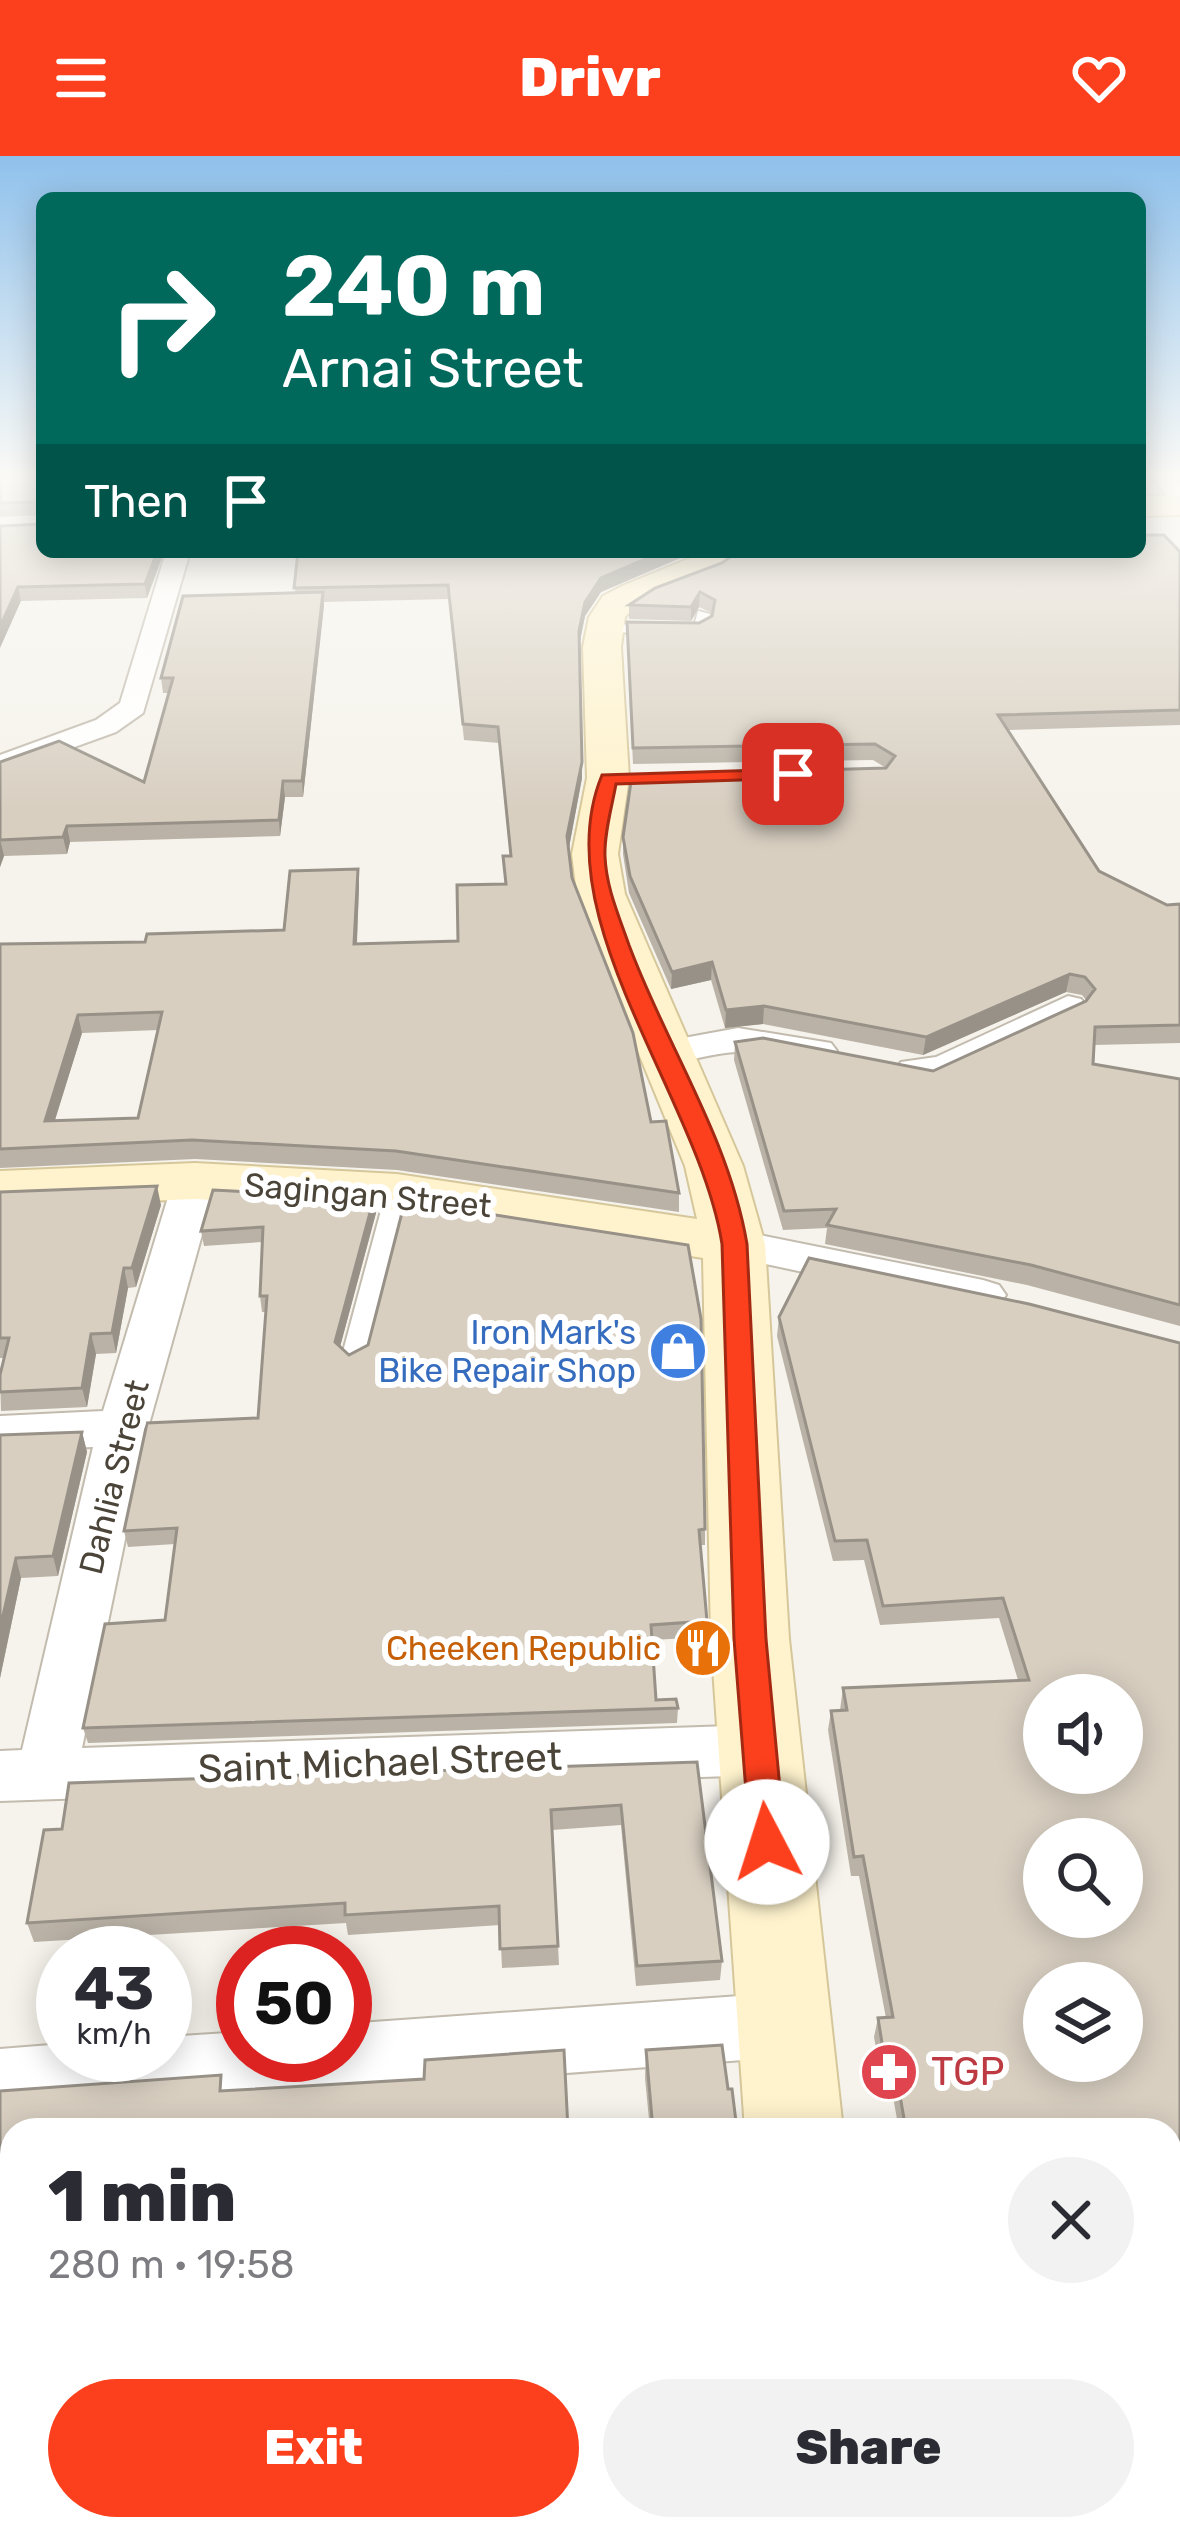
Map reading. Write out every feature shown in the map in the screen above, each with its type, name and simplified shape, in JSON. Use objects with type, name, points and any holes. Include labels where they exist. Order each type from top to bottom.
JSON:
[{"type":"main road","points":[[651,586],[616,604],[603,628],[617,795],[595,854],[601,894],[639,1000],[714,1166],[734,1244],[750,1639],[793,2118]]},
{"type":"main road","name":"Sagingan Street","points":[[0,1190],[195,1181],[397,1192],[734,1244]]},
{"type":"street","points":[[0,765],[106,726],[133,707],[168,586]]},
{"type":"street","points":[[887,1064],[928,1073],[943,1069],[1068,1007]]},
{"type":"street","points":[[664,1052],[762,1040],[845,1056]]},
{"type":"street","name":"Dahlia Street","points":[[23,1776],[195,1181]]},
{"type":"street","points":[[734,1244],[1026,1304]]},
{"type":"street","points":[[0,1433],[123,1428]]},
{"type":"street","name":"Saint Michael Street","points":[[23,1776],[760,1750]]},
{"type":"street","points":[[0,2082],[783,2026]]},
{"type":"lane","points":[[603,628],[696,630],[702,627],[703,614]]},
{"type":"lane","points":[[353,1359],[397,1192]]},
{"type":"building","points":[[0,586],[52,586],[18,587],[0,627]]},
{"type":"building","points":[[448,586],[596,586],[585,602],[579,631],[582,762],[567,836],[572,878],[633,1033],[651,1122],[666,1121],[679,1193],[396,1151],[192,1140],[0,1149],[0,944],[145,942],[147,934],[284,930],[290,871],[358,869],[354,944],[458,941],[457,885],[506,884],[503,856],[511,856],[498,727],[463,724]],"holes":[[[162,1012],[138,1118],[45,1121],[78,1015]]]},
{"type":"building","points":[[1180,586],[1180,710],[998,715],[1099,871],[1167,905],[1180,904],[1180,1025],[1095,1027],[1093,1064],[1180,1079],[1180,1305],[1031,1265],[827,1225],[836,1209],[784,1211],[735,1042],[763,1038],[933,1071],[1086,1001],[1095,989],[1085,977],[1070,974],[926,1037],[764,1006],[726,1010],[712,962],[672,972],[630,876],[623,837],[632,775],[886,768],[895,756],[875,744],[633,748],[627,622],[699,623],[712,616],[715,600],[700,592],[691,607],[629,605],[655,588]]},
{"type":"building","points":[[323,592],[302,781],[283,781],[279,820],[67,826],[63,837],[0,840],[0,762],[59,741],[144,782],[173,678],[161,678],[183,596]]},
{"type":"building","points":[[157,1186],[132,1268],[124,1268],[112,1333],[91,1334],[82,1388],[0,1392],[9,1338],[0,1338],[0,1192]]},
{"type":"building","points":[[213,1190],[374,1198],[335,1342],[349,1355],[368,1345],[405,1201],[688,1245],[701,1319],[705,1529],[699,1530],[707,1621],[651,1625],[656,1700],[676,1699],[678,1708],[83,1728],[105,1624],[165,1620],[177,1528],[124,1531],[147,1423],[258,1418],[267,1296],[260,1296],[263,1227],[201,1231]]},
{"type":"building","points":[[809,1258],[1029,1304],[1180,1343],[1180,2118],[904,2118],[895,2067],[886,2068],[878,2018],[893,2017],[863,1856],[854,1857],[831,1711],[847,1710],[843,1688],[1023,1680],[1023,1794],[1143,1794],[1143,1674],[1027,1674],[1003,1598],[883,1606],[867,1540],[835,1541],[779,1317]]},
{"type":"building","points":[[82,1432],[53,1556],[16,1558],[0,1629],[0,1435]]},
{"type":"building","points":[[697,1762],[722,1961],[637,1966],[621,1805],[551,1810],[558,1946],[500,1949],[499,1906],[345,1915],[345,1903],[27,1923],[44,1830],[62,1829],[69,1783]]},
{"type":"building","points":[[722,2045],[736,2118],[652,2118],[646,2050]]},
{"type":"building","points":[[564,2050],[567,2118],[0,2118],[0,2091],[192,2082],[192,2077],[216,2075],[220,2091],[424,2079],[425,2060]]},
{"type":"place","name":"Iron Mark's Bike Repair Shop","points":[[678,1351]]},
{"type":"place","name":"Cheeken Republic","points":[[703,1648]]},
{"type":"place","name":"TGP","points":[[889,2072]]},
{"type":"route","points":[[767,1842],[750,1639],[729,1209],[691,1108],[639,1000],[601,894],[595,854],[608,778],[793,774]]}]
